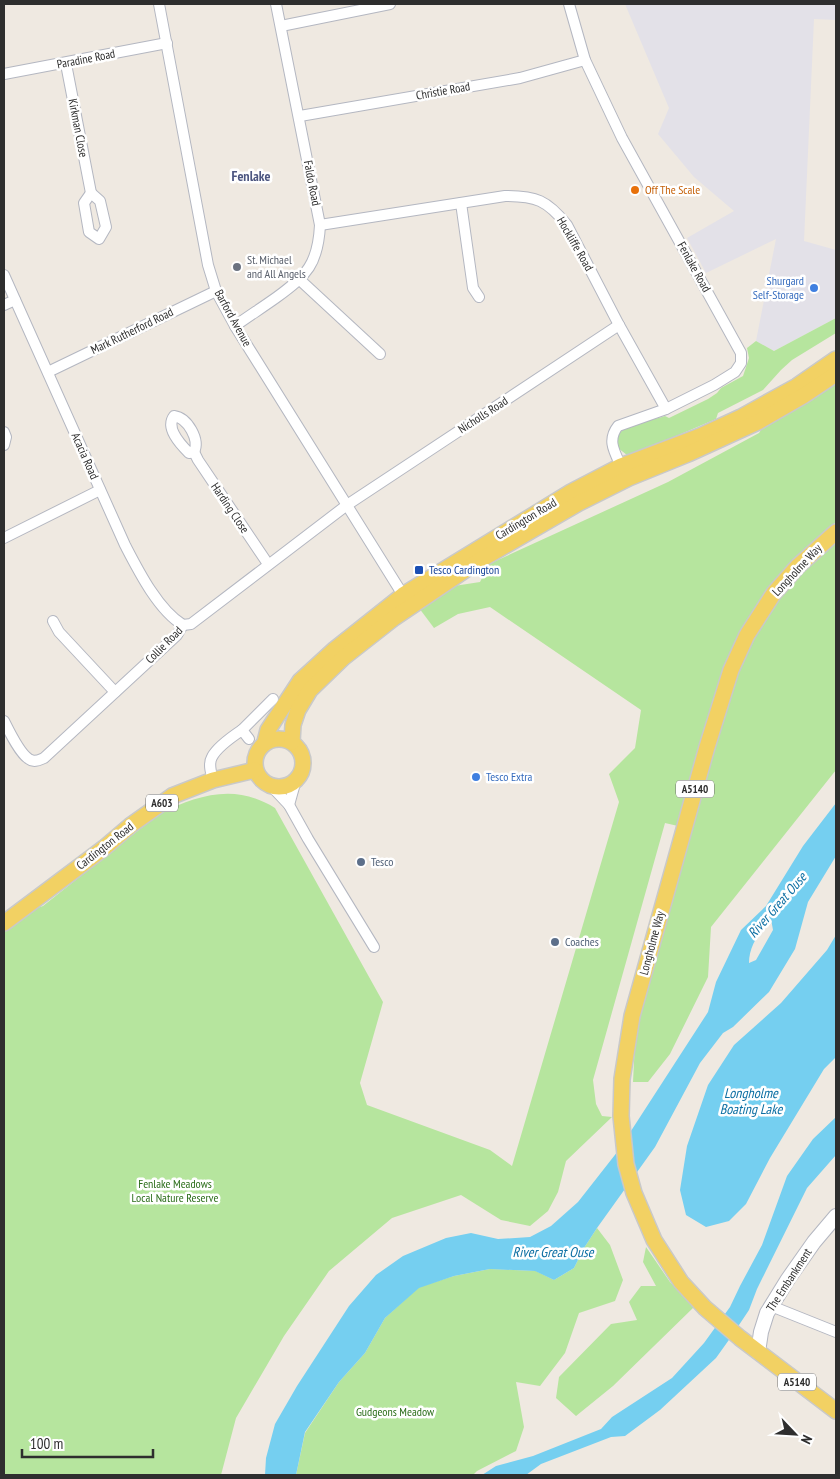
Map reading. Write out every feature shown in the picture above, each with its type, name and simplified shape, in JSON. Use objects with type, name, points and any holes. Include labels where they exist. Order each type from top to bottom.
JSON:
[{"type":"main road","name":"Cardington Road","points":[[265,742],[268,730],[300,681],[335,649],[403,595],[571,492],[621,466],[700,436],[741,417],[797,386],[836,359]]},
{"type":"main road","name":"Cardington Road","points":[[292,742],[293,725],[298,710],[310,690],[343,658],[394,618],[477,562],[579,503],[629,478],[758,422],[836,374]]},
{"type":"main road","name":"Longholme Way","points":[[758,1352],[716,1318],[691,1294],[663,1256],[640,1208],[628,1171],[622,1131],[622,1079],[628,1035],[642,980],[718,707],[732,670],[747,635],[774,593],[798,566],[836,532]]},
{"type":"main road","points":[[274,738],[282,738],[292,742],[303,756],[302,770],[296,780],[284,787],[269,785],[260,779],[255,770],[254,760],[257,750],[265,742],[274,738]]},
{"type":"main road","name":"Cardington Road","points":[[4,923],[172,796],[213,780],[255,770]]},
{"type":"main road","name":"Cardington Road","points":[[229,776],[269,785]]},
{"type":"main road","name":"A5140","points":[[758,1352],[836,1411]]},
{"type":"street","name":"Barford Avenue","points":[[159,4],[202,239],[216,290],[235,326],[403,595]]},
{"type":"street","name":"Faldo Road","points":[[235,326],[300,280],[314,257],[319,242],[320,225],[300,116],[276,4]]},
{"type":"street","points":[[281,26],[390,4]]},
{"type":"street","name":"Fenlake Road","points":[[569,4],[585,60],[622,138],[741,353],[741,363],[735,372],[666,410],[618,426],[613,432],[611,440],[612,447],[621,466]]},
{"type":"street","name":"Paradine Road","points":[[4,74],[66,64],[167,43]]},
{"type":"street","name":"Christie Road","points":[[300,116],[520,78],[585,60]]},
{"type":"street","name":"Kirkman Close","points":[[66,64],[91,193]]},
{"type":"street","name":"Hockliffe Road","points":[[320,225],[505,196],[527,196],[540,200],[555,210],[566,225],[666,410]]},
{"type":"street","points":[[461,203],[473,288],[479,297]]},
{"type":"street","name":"Acacia Road","points":[[4,275],[139,573],[170,614],[183,625]]},
{"type":"street","points":[[300,280],[380,354]]},
{"type":"street","name":"Mark Rutherford Road","points":[[48,372],[216,290]]},
{"type":"street","points":[[4,305],[15,300]]},
{"type":"street","name":"Nicholls Road","points":[[347,505],[619,325]]},
{"type":"street","points":[[4,432],[6,438],[4,445]]},
{"type":"street","name":"Harding Close","points":[[194,452],[268,564]]},
{"type":"street","points":[[4,538],[100,490]]},
{"type":"street","name":"Collie Road","points":[[4,721],[24,755],[30,760],[38,761],[44,758],[177,635],[183,625],[190,624],[347,505]]},
{"type":"street","points":[[53,622],[59,632],[115,692]]},
{"type":"street","points":[[213,780],[210,766],[212,756],[273,699]]},
{"type":"street","points":[[242,730],[248,739]]},
{"type":"street","points":[[289,805],[296,780]]},
{"type":"street","points":[[269,785],[289,805],[374,947]]},
{"type":"street","name":"The Embankment","points":[[758,1352],[761,1332],[771,1306],[793,1272],[834,1220]]},
{"type":"street","points":[[771,1306],[836,1332]]},
{"type":"shaded area","points":[[625,4],[836,4],[836,20],[814,19],[804,241],[836,250],[836,318],[774,351],[756,341],[776,239],[706,273],[687,238],[734,211],[694,177],[658,134],[669,108]]},
{"type":"green space","points":[[836,318],[836,333],[792,360],[763,390],[718,413],[716,419],[634,454],[627,455],[618,448],[616,437],[625,429],[665,416],[669,418],[708,399],[721,388],[743,376],[749,358],[747,348],[756,341],[774,351]]},
{"type":"green space","name":"Fenlake Meadows Local Nature Reserve","points":[[836,384],[836,522],[802,552],[771,587],[678,826],[665,823],[593,1080],[596,1104],[602,1116],[612,1117],[566,1161],[558,1192],[548,1211],[530,1226],[501,1220],[461,1195],[392,1218],[329,1271],[284,1336],[236,1418],[221,1475],[4,1475],[4,929],[29,911],[43,906],[159,814],[202,797],[217,794],[231,794],[260,800],[275,808],[383,1002],[360,1083],[367,1105],[490,1150],[512,1166],[619,802],[609,774],[635,748],[641,710],[490,607],[458,614],[434,628],[419,608],[454,586],[480,582],[489,564],[668,482],[759,433]]},
{"type":"green space","points":[[836,536],[836,770],[711,927],[708,977],[670,1054],[648,1082],[633,1082],[635,1042],[646,991],[686,840],[742,656],[781,593]]},
{"type":"green space","name":"Gudgeons Meadow","points":[[597,1228],[610,1245],[623,1280],[615,1301],[579,1313],[565,1353],[540,1386],[516,1382],[524,1427],[516,1451],[477,1471],[473,1475],[296,1475],[305,1433],[339,1382],[365,1353],[385,1318],[419,1287],[454,1276],[490,1269],[536,1271],[554,1280],[574,1268]]},
{"type":"green space","points":[[646,1247],[670,1282],[694,1307],[613,1386],[576,1416],[556,1398],[559,1377],[611,1324],[637,1320],[629,1302],[641,1286],[656,1286],[643,1262]]},
{"type":"water","name":"River Great Ouse","points":[[836,803],[836,856],[808,902],[795,949],[769,992],[733,1027],[723,1033],[700,1063],[655,1147],[597,1228],[574,1268],[554,1280],[535,1271],[490,1269],[454,1276],[419,1288],[385,1318],[365,1353],[339,1382],[305,1432],[296,1475],[265,1475],[266,1458],[275,1424],[297,1386],[349,1306],[376,1275],[403,1256],[446,1238],[471,1233],[498,1239],[530,1237],[551,1226],[578,1202],[618,1151],[708,1012],[716,982],[741,930],[766,906],[803,846]],"holes":[[[771,919],[773,930],[756,960],[749,963],[749,956],[753,945]]]},
{"type":"water","name":"Longholme Boating Lake","points":[[836,935],[836,1057],[824,1069],[770,1158],[746,1204],[729,1221],[706,1227],[686,1215],[680,1190],[687,1146],[708,1085],[734,1045],[781,1003],[827,950]]},
{"type":"water","points":[[836,1117],[836,1155],[807,1188],[757,1289],[749,1310],[716,1358],[660,1410],[625,1436],[611,1437],[541,1464],[526,1475],[482,1475],[496,1466],[533,1456],[601,1429],[612,1417],[672,1378],[704,1343],[730,1307],[762,1245],[787,1176],[813,1139]]},
{"type":"place","name":"Off The Scale","points":[[635,190]]},
{"type":"place","name":"St. Michael and All Angels","points":[[237,267]]},
{"type":"place","name":"Shurgard Self-Storage","points":[[814,288]]},
{"type":"place","name":"Tesco Cardington","points":[[419,570]]},
{"type":"place","name":"Tesco Extra","points":[[476,777]]},
{"type":"place","name":"Tesco","points":[[361,862]]},
{"type":"place","name":"Coaches","points":[[555,942]]},
{"type":"district","name":"Fenlake","points":[[251,176]]}]
